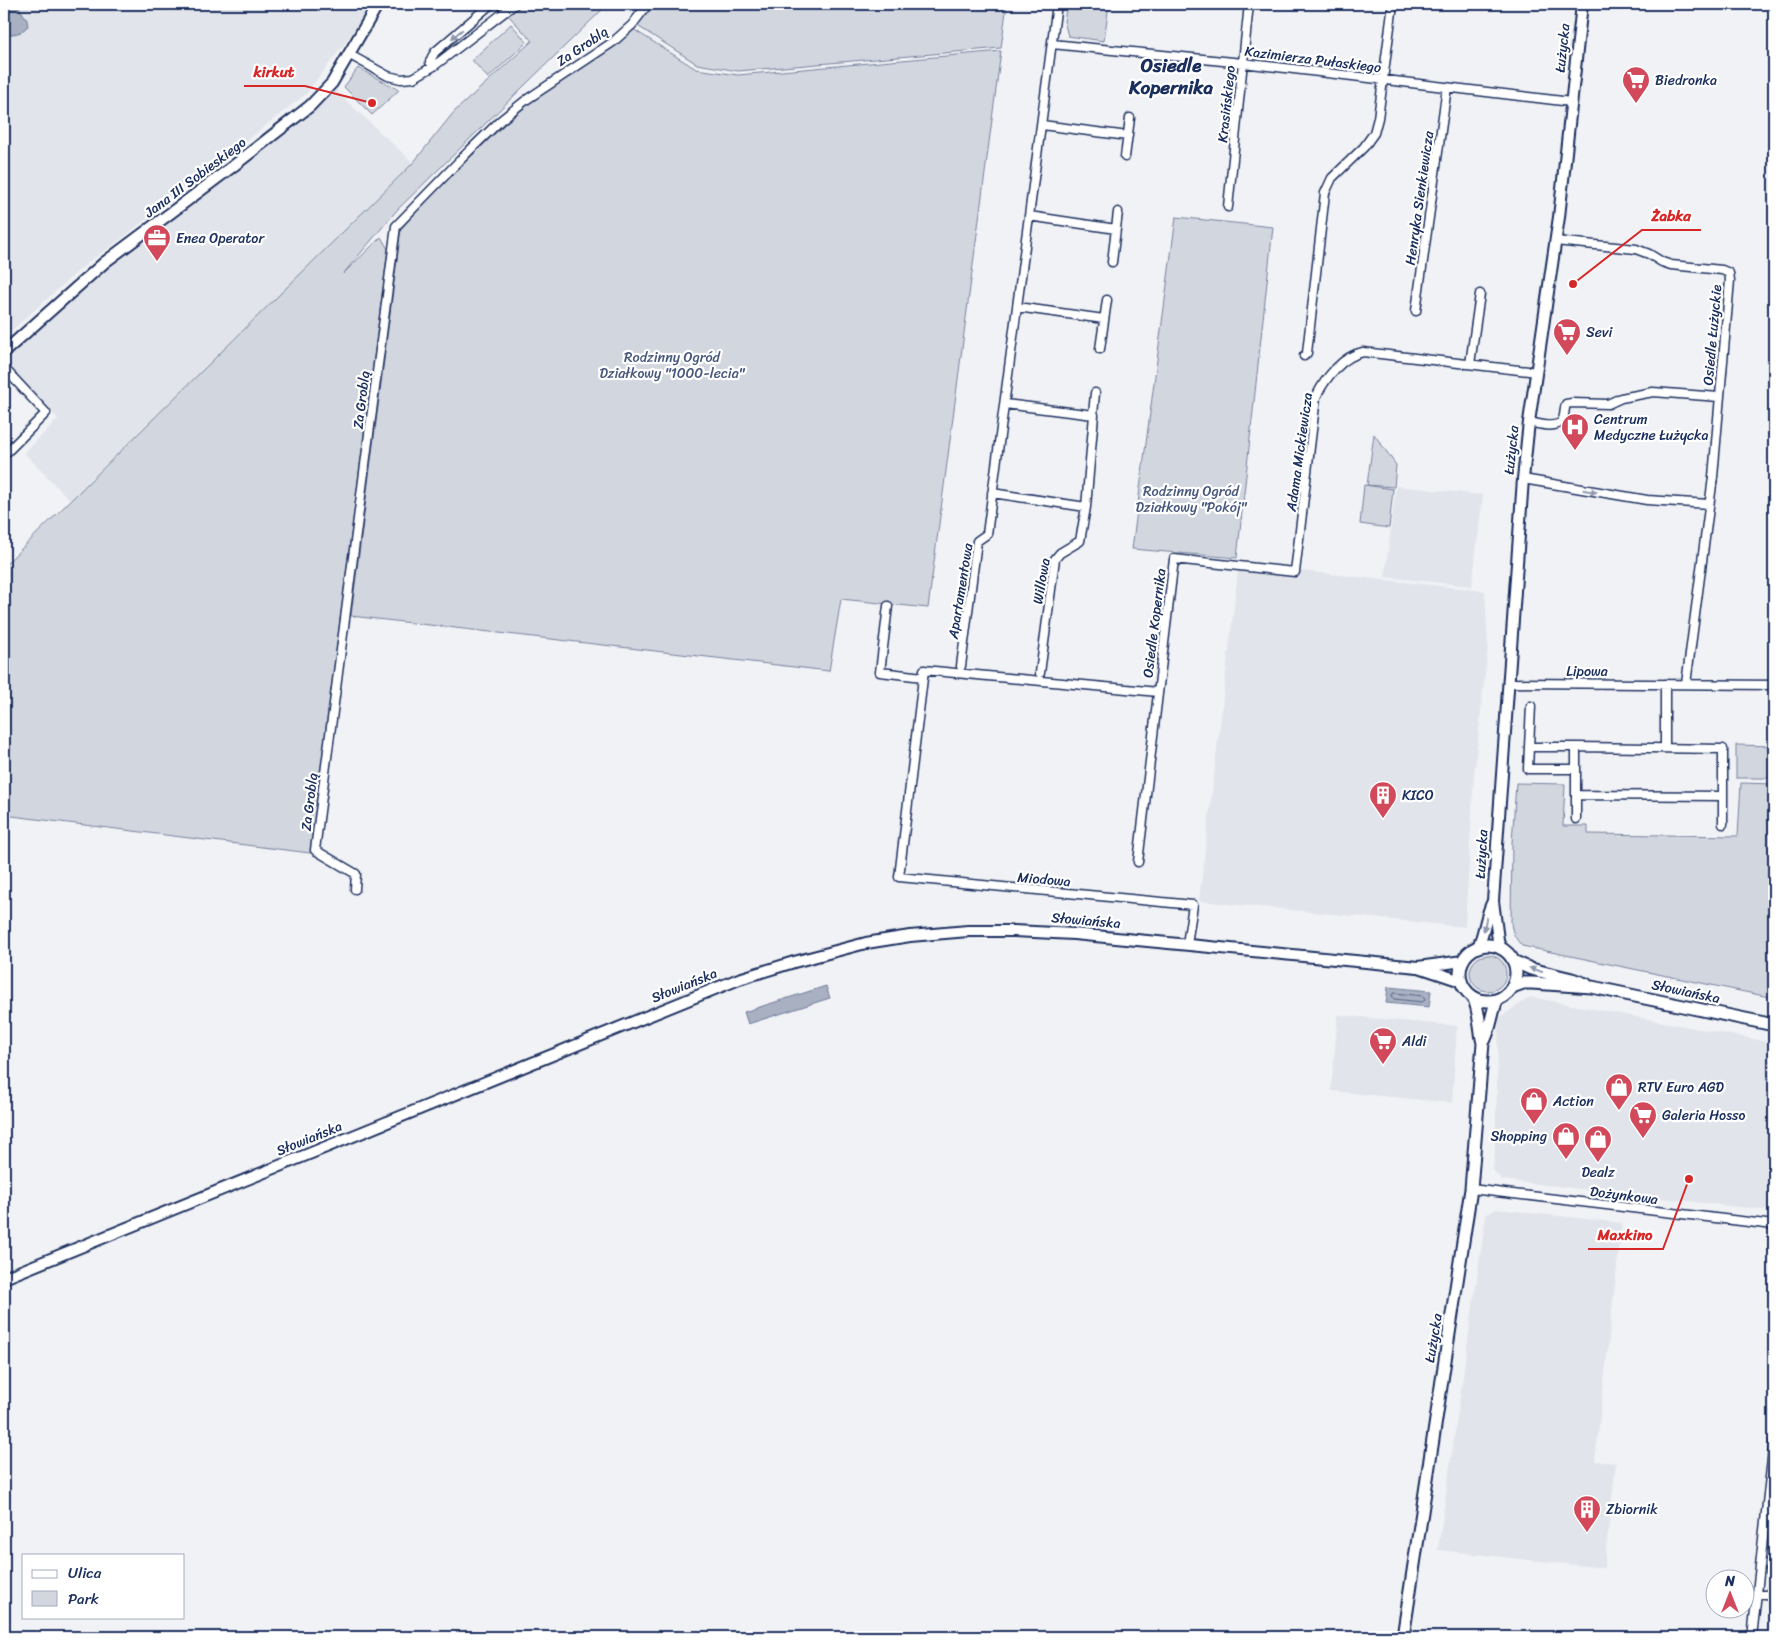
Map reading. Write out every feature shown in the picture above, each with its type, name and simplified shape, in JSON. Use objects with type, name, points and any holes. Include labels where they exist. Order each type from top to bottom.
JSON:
[{"type":"main road","points":[[1486,946],[1501,949],[1506,952],[1513,962],[1516,975],[1512,987],[1508,993],[1497,1000],[1485,1001],[1473,997],[1461,981],[1460,974],[1463,961],[1467,955],[1478,947],[1486,946]]},
{"type":"main road","name":"Słowiańska","points":[[1513,962],[1578,981],[1592,988]]},
{"type":"main road","name":"Słowiańska","points":[[1512,987],[1532,983],[1592,988],[1774,1025]]},
{"type":"main road","name":"Łużycka","points":[[1403,1637],[1470,1189],[1483,1043],[1478,1007],[1473,997]]},
{"type":"main road","name":"Łużycka","points":[[1483,1043],[1497,1000]]},
{"type":"street","name":"Jana III Sobieskiego","points":[[4,352],[109,258],[232,167],[310,106],[332,83],[378,4]]},
{"type":"street","points":[[434,66],[430,62],[436,52],[491,4]]},
{"type":"street","points":[[350,55],[381,72],[401,79],[419,76],[515,4]]},
{"type":"street","name":"Za Groblą","points":[[355,889],[356,874],[316,850],[396,226],[501,120],[526,100],[613,42],[632,25],[648,4]]},
{"type":"street","points":[[1057,4],[992,493],[1086,506],[1095,393]]},
{"type":"street","name":"Krasińskiego","points":[[1228,207],[1249,4]]},
{"type":"street","points":[[1304,356],[1307,353],[1325,192],[1332,178],[1364,147],[1374,133],[1378,118],[1393,4]]},
{"type":"street","name":"Łużycka","points":[[1501,949],[1493,901],[1523,479],[1529,422],[1555,241],[1582,4]]},
{"type":"street","name":"Kazimierza Pułaskiego","points":[[1052,44],[1242,63],[1571,102]]},
{"type":"street","name":"Henryka Sienkiewicza","points":[[1416,311],[1447,87]]},
{"type":"street","points":[[1125,157],[1130,118]]},
{"type":"street","points":[[1042,125],[1128,136]]},
{"type":"street","points":[[1112,262],[1118,212]]},
{"type":"street","points":[[1030,216],[1116,229]]},
{"type":"street","name":"Osiedle Łużyckie","points":[[1555,241],[1636,249],[1671,265],[1722,270],[1729,273],[1730,280],[1702,572],[1686,684]]},
{"type":"street","points":[[1470,364],[1480,294]]},
{"type":"street","points":[[1100,349],[1107,300]]},
{"type":"street","points":[[1017,307],[1104,320]]},
{"type":"street","name":"Adama Mickiewicza","points":[[1295,572],[1316,397],[1322,385],[1347,359],[1354,354],[1363,352],[1537,372]]},
{"type":"street","points":[[4,368],[46,414],[4,455]]},
{"type":"street","name":"Osiedle Łużyckie","points":[[1529,422],[1542,425],[1560,423],[1566,404],[1572,402],[1608,404],[1621,398],[1654,392],[1719,397]]},
{"type":"street","points":[[1005,404],[1092,415]]},
{"type":"street","points":[[1523,479],[1647,500],[1709,504]]},
{"type":"street","name":"Apartamentowa","points":[[961,666],[977,541],[987,534],[992,493]]},
{"type":"street","name":"Willowa","points":[[1040,672],[1055,559],[1060,553],[1080,541],[1086,506]]},
{"type":"street","name":"Osiedle Kopernika","points":[[1138,862],[1174,560],[1295,572]]},
{"type":"street","points":[[888,606],[880,672],[923,677]]},
{"type":"street","name":"Osiedle Kopernika","points":[[923,677],[924,670],[1158,692]]},
{"type":"street","name":"Miodowa","points":[[923,677],[899,877],[1193,905],[1187,944]]},
{"type":"street","name":"Lipowa","points":[[1508,683],[1774,685]]},
{"type":"street","points":[[1665,684],[1665,748]]},
{"type":"street","points":[[1531,706],[1528,769],[1576,769]]},
{"type":"street","points":[[1529,747],[1724,749],[1723,824]]},
{"type":"street","points":[[1576,747],[1576,819]]},
{"type":"street","points":[[1576,795],[1723,796]]},
{"type":"street","name":"Łużycka","points":[[1478,947],[1493,901]]},
{"type":"street","name":"Słowiańska","points":[[4,1278],[739,979],[866,943],[910,936],[968,931],[1041,932],[1187,944],[1418,967],[1461,981]]},
{"type":"street","name":"Słowiańska","points":[[1418,967],[1463,961]]},
{"type":"street","name":"Dożynkowa","points":[[1470,1189],[1774,1225]]},
{"type":"street","points":[[1774,1441],[1756,1593],[1774,1595]]},
{"type":"street","points":[[1752,1637],[1754,1618]]},
{"type":"shaded area","points":[[4,4],[371,4],[361,22],[306,94],[112,246],[91,260],[4,337]]},
{"type":"shaded area","points":[[333,88],[413,163],[70,500],[24,453],[58,419],[4,363],[4,343],[97,259],[195,195]]},
{"type":"shaded area","points":[[1396,486],[1483,495],[1472,586],[1385,577]]},
{"type":"shaded area","points":[[1239,564],[1485,591],[1488,646],[1474,775],[1465,927],[1199,901]]},
{"type":"shaded area","points":[[1530,997],[1774,1043],[1774,1211],[1502,1180],[1493,1170],[1499,1018]]},
{"type":"shaded area","points":[[1338,1015],[1457,1026],[1452,1103],[1331,1091]]},
{"type":"shaded area","points":[[1496,1209],[1622,1223],[1595,1461],[1616,1463],[1604,1568],[1438,1550],[1486,1215]]},
{"type":"shaded area","points":[[1774,1606],[1774,1637],[1765,1637],[1769,1610]]},
{"type":"green space","points":[[522,4],[608,4],[397,210],[343,274],[381,237],[388,249],[310,853],[4,815],[4,566],[413,163],[454,112],[532,41],[508,15]]},
{"type":"green space","points":[[651,4],[1007,4],[1001,48],[738,71],[697,64],[636,25]]},
{"type":"green space","points":[[1067,4],[1109,4],[1104,41],[1068,36],[1064,21]]},
{"type":"green space","points":[[511,24],[527,42],[488,78],[472,60]]},
{"type":"green space","name":"Rodzinny Ogród Działkowy \"1000-lecia\"","points":[[633,29],[696,69],[738,75],[1001,51],[928,608],[841,599],[829,671],[351,616],[401,229],[434,192],[506,123],[532,101],[612,48]]},
{"type":"green space","points":[[358,68],[399,90],[372,115],[344,87]]},
{"type":"green space","name":"Rodzinny Ogród Działkowy \"Pokój\"","points":[[1176,217],[1273,227],[1237,558],[1132,549]]},
{"type":"green space","points":[[1374,434],[1396,465],[1394,487],[1367,485]]},
{"type":"green space","points":[[1364,485],[1393,489],[1389,528],[1360,524]]},
{"type":"green space","points":[[1736,745],[1774,746],[1774,778],[1736,778]]},
{"type":"green space","points":[[1516,783],[1565,784],[1563,826],[1588,826],[1588,834],[1738,836],[1741,783],[1774,784],[1774,998],[1522,946],[1514,935],[1511,922],[1512,843]]},
{"type":"green space","points":[[1488,955],[1495,956],[1501,960],[1505,966],[1505,980],[1501,986],[1495,990],[1488,991],[1481,990],[1475,986],[1471,980],[1470,973],[1471,966],[1475,960],[1481,956]]},
{"type":"water","points":[[17,4],[27,20],[28,26],[21,32],[4,37],[4,5]]},
{"type":"water","points":[[826,986],[830,998],[748,1024],[744,1012]]},
{"type":"water","points":[[1388,987],[1431,991],[1429,1007],[1386,1003]]},
{"type":"place","name":"kirkut","points":[[372,103]]},
{"type":"place","name":"Biedronka","points":[[1636,104]]},
{"type":"place","name":"Enea Operator","points":[[157,262]]},
{"type":"place","name":"Żabka","points":[[1573,284]]},
{"type":"place","name":"Sevi","points":[[1567,356]]},
{"type":"place","name":"Centrum Medyczne Łużycka","points":[[1575,451]]},
{"type":"place","name":"KICO","points":[[1383,819]]},
{"type":"place","name":"Aldi","points":[[1383,1065]]},
{"type":"place","name":"RTV Euro AGD","points":[[1619,1111]]},
{"type":"place","name":"Action","points":[[1534,1125]]},
{"type":"place","name":"Galeria Hosso","points":[[1643,1139]]},
{"type":"place","name":"Shopping","points":[[1566,1160]]},
{"type":"place","name":"Dealz","points":[[1598,1163]]},
{"type":"place","name":"Maxkino","points":[[1689,1179]]},
{"type":"place","name":"Zbiornik","points":[[1587,1533]]},
{"type":"district","name":"Osiedle Kopernika","points":[[1171,76]]}]
